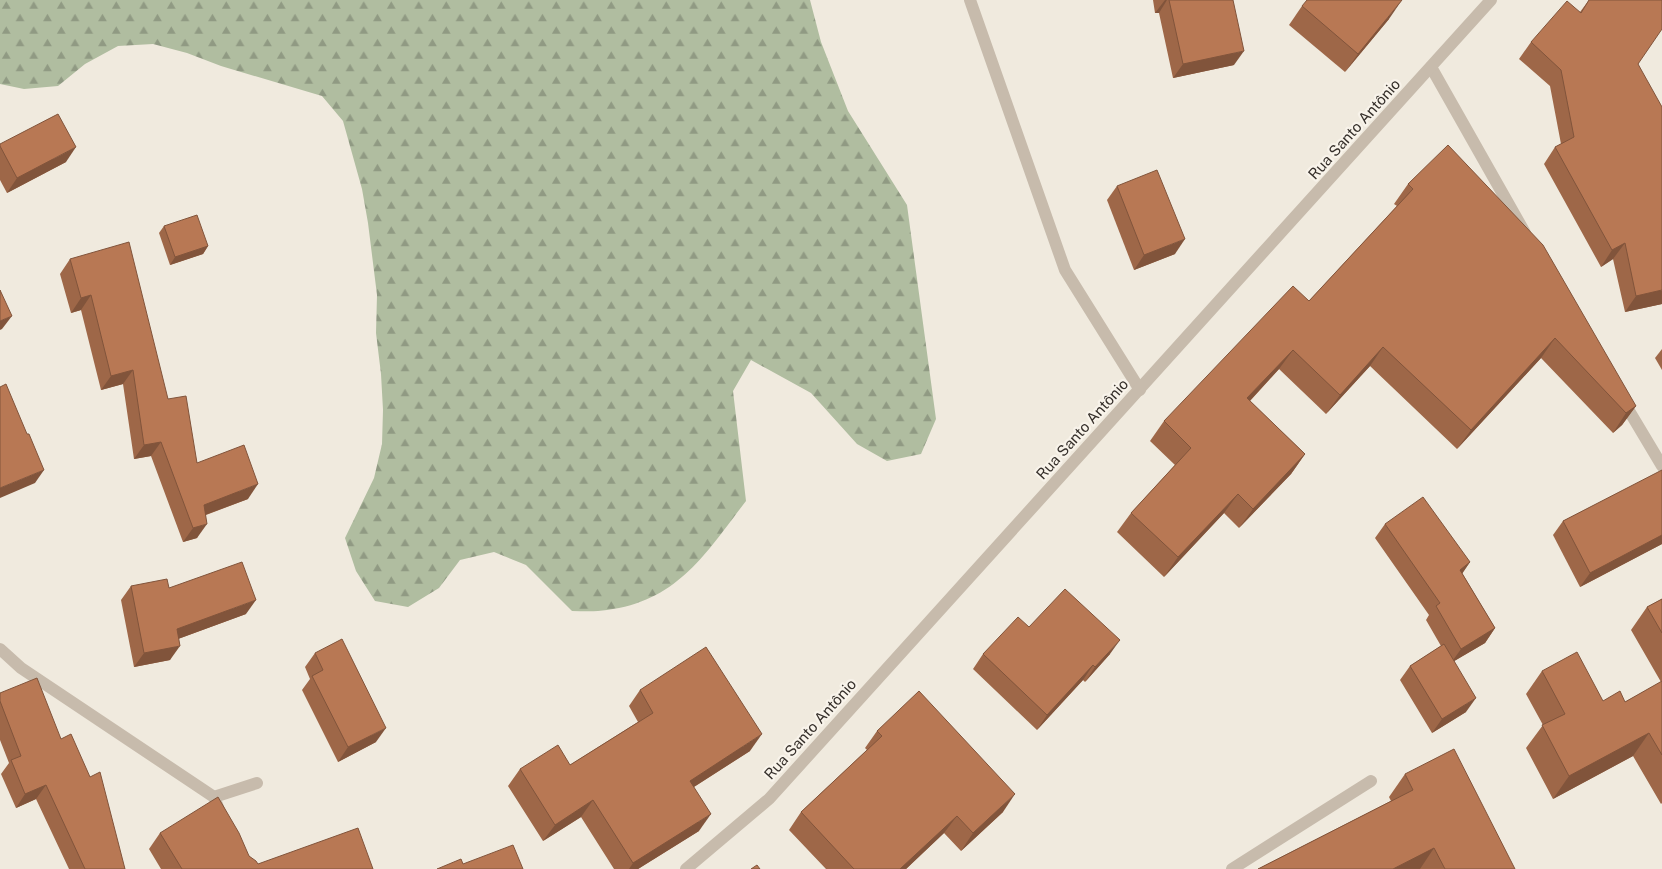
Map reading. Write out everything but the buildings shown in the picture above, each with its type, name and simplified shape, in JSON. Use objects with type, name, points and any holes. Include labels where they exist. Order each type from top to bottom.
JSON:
[{"type":"street","points":[[970,0],[1065,270],[1140,390]]},
{"type":"street","name":"Rua Santo Antônio","points":[[686,869],[769,799],[1491,0]]},
{"type":"street","points":[[1431,68],[1534,248]]},
{"type":"street","points":[[1617,392],[1662,466]]},
{"type":"street","points":[[0,649],[21,668],[214,797],[225,824]]},
{"type":"street","points":[[1232,869],[1371,781]]},
{"type":"street","points":[[214,797],[257,783]]},
{"type":"green space","points":[[0,0],[810,0],[821,42],[848,111],[907,205],[936,419],[921,454],[887,461],[857,444],[811,393],[751,360],[733,391],[746,501],[703,556],[672,585],[632,605],[603,611],[572,611],[526,565],[494,552],[460,560],[439,588],[408,607],[375,601],[356,571],[345,538],[374,478],[382,444],[383,410],[376,333],[377,295],[368,223],[362,189],[343,121],[322,96],[153,44],[118,46],[85,64],[58,86],[24,89],[0,84]]}]
